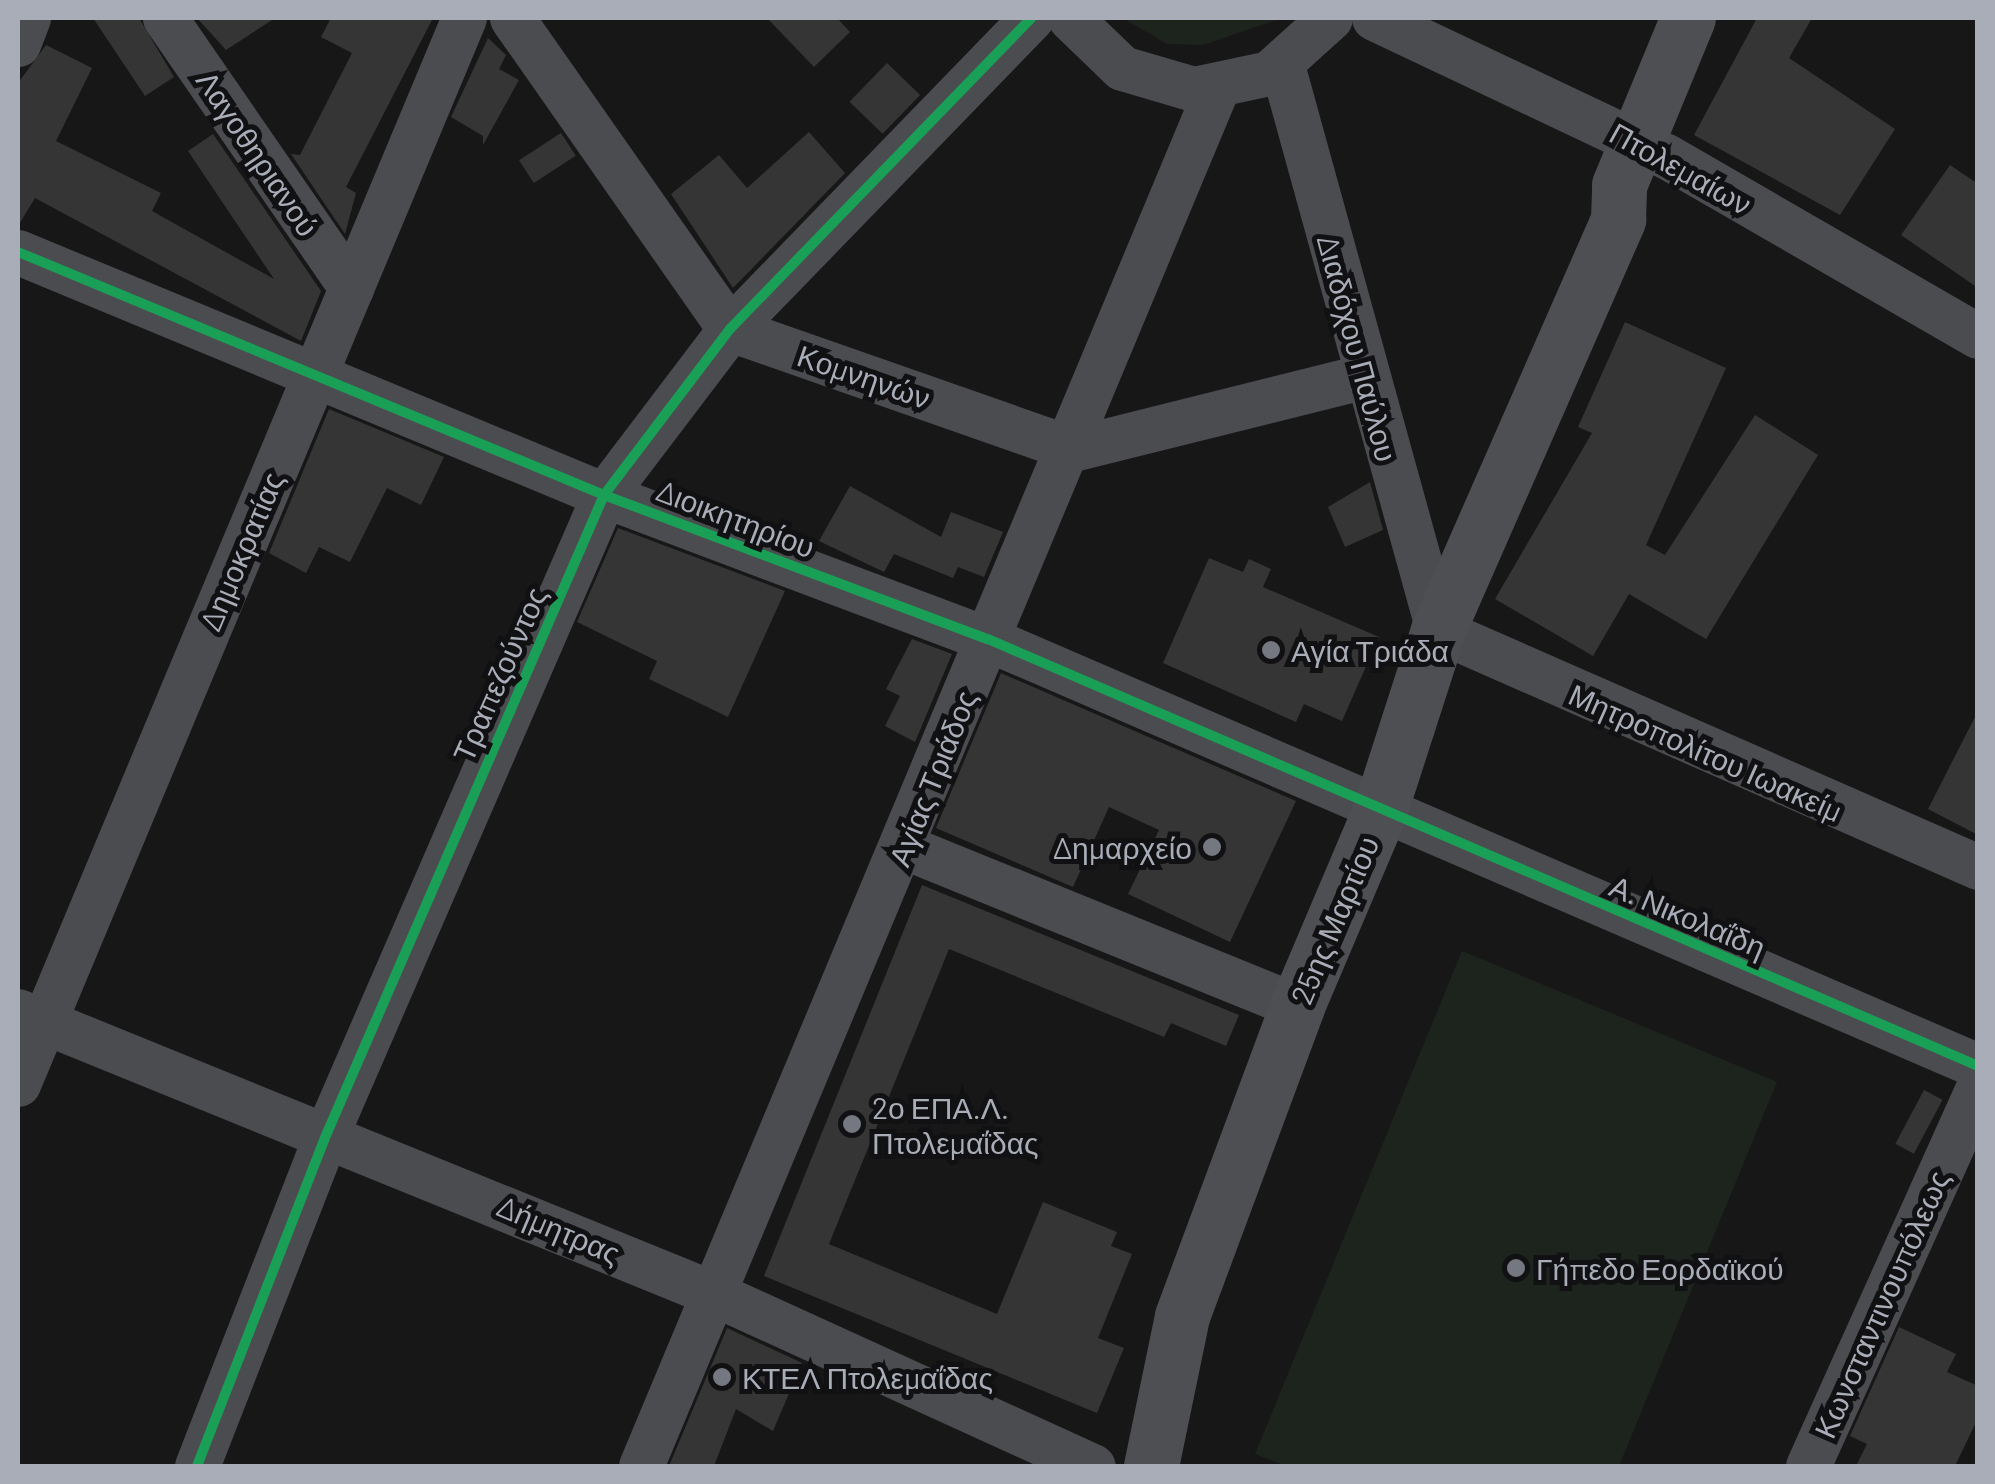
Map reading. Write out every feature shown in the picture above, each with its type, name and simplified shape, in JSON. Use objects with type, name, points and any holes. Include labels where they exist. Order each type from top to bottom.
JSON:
[{"type":"main road","name":"25ης Μαρτίου","points":[[1650,148],[1688,18]]},
{"type":"main road","name":"25ης Μαρτίου","points":[[1151,1466],[1182,1316],[1296,1006],[1379,813],[1438,630],[1650,148],[1725,18]]},
{"type":"street","points":[[18,44],[28,18]]},
{"type":"street","name":"Λαγοθηριανού","points":[[165,18],[350,288]]},
{"type":"street","name":"Δημοκρατίας","points":[[18,1084],[31,1016],[314,376],[464,18]]},
{"type":"street","points":[[512,18],[730,329]]},
{"type":"street","name":"Τραπεζούντος","points":[[197,1466],[326,1133],[604,495],[730,329],[1031,18]]},
{"type":"street","points":[[1070,18],[1099,52],[1144,78],[1217,88],[1282,64],[1330,18]]},
{"type":"street","name":"Πτολεμαίων","points":[[1374,18],[1650,148],[1978,336]]},
{"type":"street","name":"Διαδόχου Παύλου","points":[[1282,64],[1438,630]]},
{"type":"street","name":"Αγίας Τριάδος","points":[[641,1466],[905,847],[988,639],[1072,449],[1217,88]]},
{"type":"street","name":"Διοικητηρίου","points":[[18,252],[604,495],[988,639],[1379,813]]},
{"type":"street","name":"Κομνηνών","points":[[730,329],[1072,449]]},
{"type":"street","points":[[1072,449],[1366,376]]},
{"type":"street","name":"Μητροπολίτου Ιωακείμ","points":[[1438,630],[1978,867]]},
{"type":"street","name":"Α. Νικολαΐδη","points":[[1379,813],[1978,1066]]},
{"type":"street","points":[[905,847],[1296,1006]]},
{"type":"street","name":"Δήμητρας","points":[[31,1016],[716,1294],[1092,1466]]},
{"type":"street","name":"Κωνσταντινουπόλεως","points":[[1808,1466],[1978,1086]]},
{"type":"shaded area","points":[[1123,18],[1282,18],[1203,45],[1167,44]]},
{"type":"shaded area","name":"Γήπεδο Εορδαϊκού","points":[[1462,951],[1777,1082],[1619,1466],[1287,1466],[1255,1454]]},
{"type":"building","points":[[93,18],[139,18],[174,77],[145,96]]},
{"type":"building","points":[[197,18],[275,18],[226,50]]},
{"type":"building","points":[[331,18],[433,18],[346,187],[356,193],[345,234],[291,154],[300,155],[352,53],[321,37]]},
{"type":"building","points":[[767,18],[837,18],[850,32],[814,67]]},
{"type":"building","points":[[1757,18],[1812,18],[1789,58],[1895,129],[1840,215],[1694,135]]},
{"type":"building","points":[[488,38],[506,55],[499,69],[519,80],[483,145],[483,136],[451,117]]},
{"type":"building","points":[[46,45],[92,68],[56,141],[161,193],[152,211],[274,279],[188,151],[213,134],[321,291],[301,341],[35,198],[18,226],[18,83]]},
{"type":"building","points":[[887,63],[920,95],[883,134],[849,102]]},
{"type":"building","points":[[809,132],[845,173],[733,288],[671,194],[719,155],[747,188]]},
{"type":"building","points":[[561,133],[576,156],[534,183],[519,160]]},
{"type":"building","points":[[1950,165],[1978,184],[1978,288],[1901,235]]},
{"type":"building","points":[[1625,322],[1726,368],[1646,545],[1665,555],[1755,415],[1818,455],[1706,639],[1629,594],[1593,656],[1495,599],[1592,433],[1578,427]]},
{"type":"building","points":[[329,409],[444,457],[421,505],[387,488],[350,562],[319,547],[306,573],[269,553]]},
{"type":"building","points":[[1370,482],[1383,530],[1345,547],[1328,507]]},
{"type":"building","points":[[850,486],[941,537],[951,512],[1003,532],[984,577],[958,567],[953,578],[894,554],[884,572],[819,541]]},
{"type":"building","points":[[618,528],[785,591],[728,717],[649,679],[657,661],[577,622]]},
{"type":"building","name":"Αγία Τριάδα","points":[[1209,558],[1243,572],[1249,559],[1271,569],[1263,587],[1379,637],[1342,721],[1304,704],[1296,722],[1163,663]]},
{"type":"building","points":[[912,639],[952,654],[915,742],[885,726],[900,696],[886,689]]},
{"type":"building","points":[[1001,673],[1296,801],[1230,942],[1128,894],[1159,830],[1109,807],[1073,887],[936,828]]},
{"type":"building","points":[[1978,711],[1978,835],[1928,809]]},
{"type":"building","name":"2ο ΕΠΑ.Λ. Πτολεμαΐδας","points":[[922,885],[1239,1015],[1226,1046],[1171,1023],[1164,1037],[949,949],[829,1244],[997,1314],[1043,1202],[1117,1232],[1111,1246],[1132,1254],[1098,1338],[1124,1348],[1097,1413],[764,1276]]},
{"type":"building","points":[[1924,1090],[1943,1100],[1914,1154],[1895,1144]]},
{"type":"building","points":[[1899,1327],[1956,1354],[1947,1372],[1978,1386],[1978,1418],[1955,1466],[1856,1466],[1867,1444],[1850,1436]]},
{"type":"building","name":"ΚΤΕΛ Πτολεμαΐδας","points":[[727,1328],[802,1363],[773,1431],[736,1409],[714,1466],[669,1466]]},
{"type":"cycle path","points":[[197,1466],[327,1133],[604,495],[730,329],[1031,18]]},
{"type":"cycle path","points":[[18,252],[604,495],[988,639],[1978,1066]]},
{"type":"place","name":"Αγία Τριάδα","points":[[1271,650]]},
{"type":"place","name":"Δημαρχείο","points":[[1212,847]]},
{"type":"place","name":"2ο ΕΠΑ.Λ. Πτολεμαΐδας","points":[[852,1124]]},
{"type":"place","name":"Γήπεδο Εορδαϊκού","points":[[1516,1268]]},
{"type":"place","name":"ΚΤΕΛ Πτολεμαΐδας","points":[[722,1377]]}]
